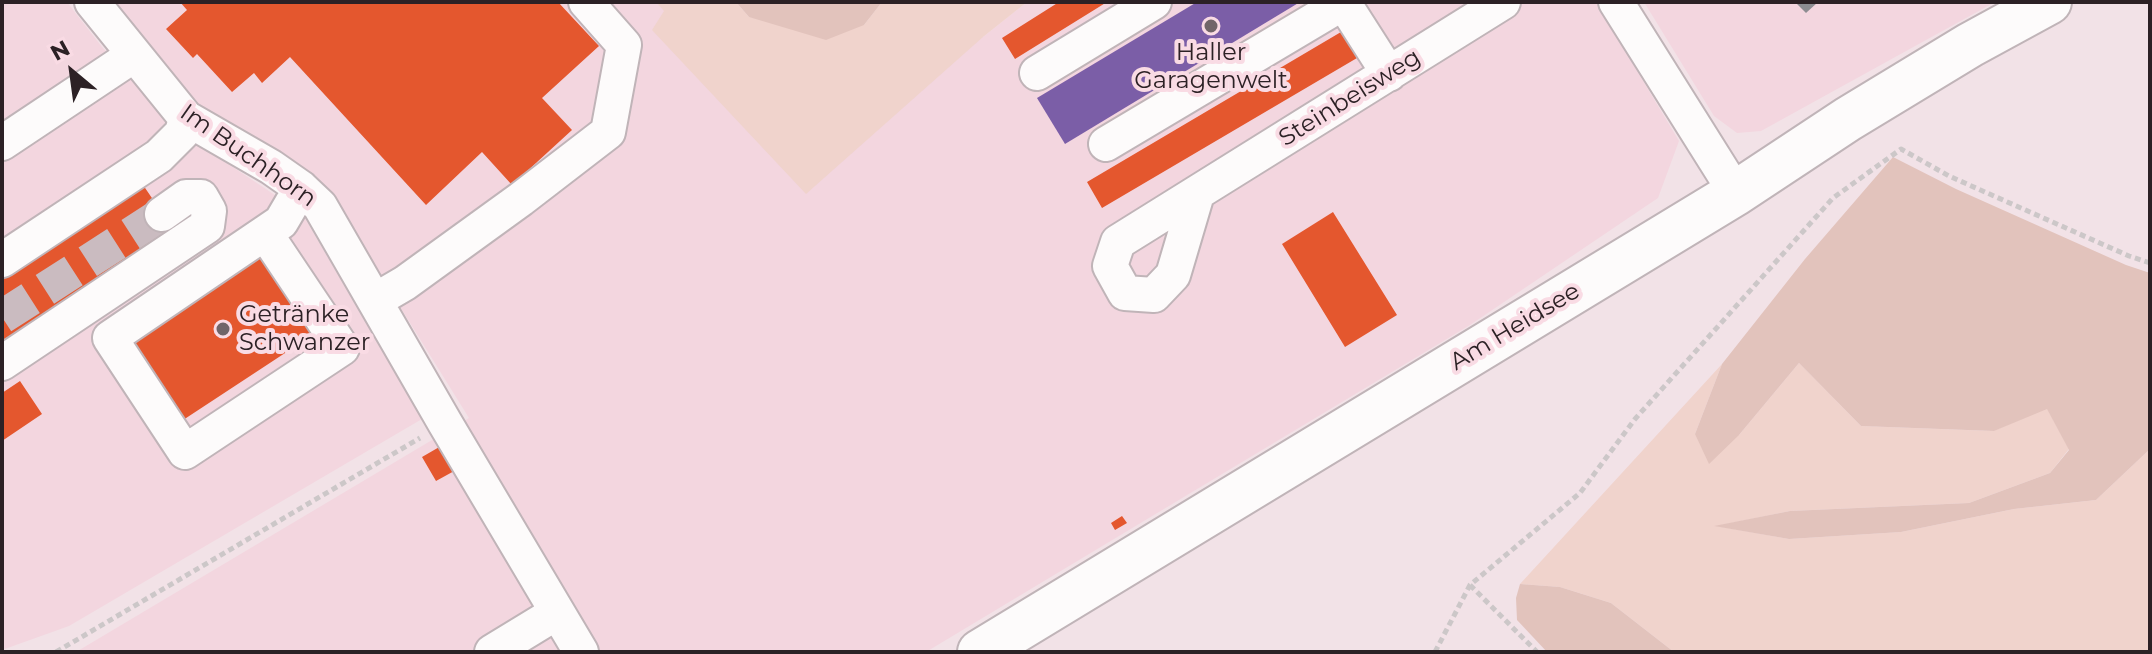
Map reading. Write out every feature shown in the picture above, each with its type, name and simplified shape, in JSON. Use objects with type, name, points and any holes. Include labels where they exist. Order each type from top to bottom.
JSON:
[{"type":"main road","name":"Am Heidsee","points":[[980,652],[1736,193],[1970,45],[2049,2]]},
{"type":"street","name":"Im Buchhorn","points":[[92,2],[186,118],[301,188],[320,206],[581,652]]},
{"type":"street","points":[[376,300],[405,283],[521,199],[608,132],[624,45],[586,2]]},
{"type":"street","points":[[1037,73],[1154,2]]},
{"type":"street","points":[[1106,144],[1343,2],[1389,74]]},
{"type":"street","name":"Steinbeisweg","points":[[1197,194],[1503,2]]},
{"type":"street","points":[[1616,2],[1736,193]]},
{"type":"street","points":[[2,143],[134,55]]},
{"type":"street","points":[[2,260],[159,156],[182,133],[186,118]]},
{"type":"street","points":[[2,363],[207,226],[209,211],[201,197],[174,205],[159,156]]},
{"type":"street","points":[[265,233],[342,348],[185,452],[110,338],[281,222],[301,188]]},
{"type":"street","points":[[492,652],[556,613]]},
{"type":"path","points":[[1435,652],[1470,585],[1580,493],[1635,419],[1833,198],[1901,149],[1949,176],[2150,263]]},
{"type":"path","points":[[56,652],[445,423]]},
{"type":"path","points":[[1470,585],[1537,652]]},
{"type":"shaded area","points":[[2,2],[67,2],[102,47],[192,140],[302,213],[422,419],[69,626],[2,650]]},
{"type":"shaded area","points":[[112,2],[656,2],[665,11],[983,37],[1027,2],[1596,2],[1679,141],[1658,198],[1470,325],[926,652],[76,652],[469,418],[333,199],[191,103]]},
{"type":"shaded area","points":[[656,2],[736,2],[749,17],[864,25],[882,2],[1027,2],[983,37],[806,194],[652,30],[664,11]]},
{"type":"shaded area","points":[[736,2],[882,2],[864,25],[826,40],[749,17]]},
{"type":"shaded area","points":[[1644,2],[1995,2],[1761,131],[1737,133],[1714,116]]},
{"type":"shaded area","points":[[1893,157],[1956,189],[2150,273],[2150,449],[2096,500],[2014,509],[1901,532],[1789,539],[1714,526],[1790,511],[1969,503],[2050,473],[2069,450],[2047,409],[1994,431],[1861,426],[1799,363],[1739,435],[1709,464],[1695,434],[1722,364],[1805,259]]},
{"type":"shaded area","points":[[1799,363],[1861,426],[1993,431],[2047,408],[2069,449],[2050,473],[1969,503],[1790,511],[1717,526],[1789,539],[1901,532],[2014,509],[2096,500],[2150,449],[2150,652],[1674,652],[1611,603],[1560,587],[1520,584],[1722,364],[1695,434],[1739,435]]},
{"type":"shaded area","points":[[1520,584],[1560,587],[1611,603],[1674,652],[1547,652],[1517,620],[1516,598]]},
{"type":"building: Shops","points":[[180,2],[558,2],[599,46],[542,98],[572,130],[512,185],[482,152],[426,205],[290,57],[262,83],[254,73],[232,92],[197,54],[193,58],[166,29],[187,10]]},
{"type":"building: Shops","points":[[1059,2],[1107,2],[1015,59],[1002,38]]},
{"type":"building: Shops","points":[[1341,32],[1357,58],[1102,208],[1087,182]]},
{"type":"building: Shops","points":[[141,182],[169,223],[174,220],[183,233],[2,349],[2,275]]},
{"type":"building: Shops","points":[[1333,212],[1397,315],[1345,347],[1282,244]]},
{"type":"building: Shops","points":[[261,255],[314,334],[177,424],[124,345]]},
{"type":"building: Shops","points":[[20,381],[42,414],[2,441],[2,393]]},
{"type":"building: Shops","points":[[441,446],[456,470],[436,481],[422,457]]},
{"type":"building: Shops","points":[[1122,516],[1127,523],[1115,530],[1111,523]]},
{"type":"building: Offices","points":[[1197,2],[1300,2],[1065,144],[1037,98]]},
{"type":"building: Industry","points":[[1795,2],[1818,2],[1806,13]]},
{"type":"tunnel","points":[[2,317],[162,214]]},
{"type":"place","name":"Haller Garagenwelt","points":[[1211,26]]},
{"type":"place","name":"Getränke Schwanzer","points":[[223,329]]}]
